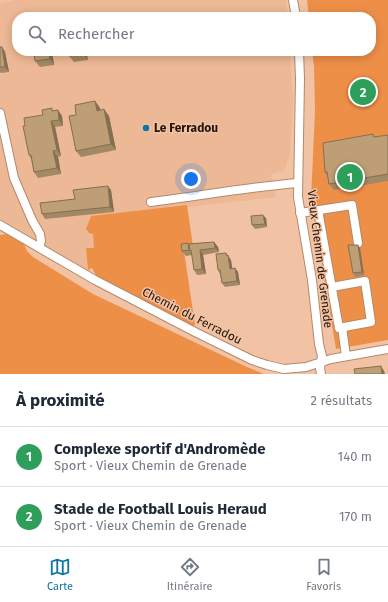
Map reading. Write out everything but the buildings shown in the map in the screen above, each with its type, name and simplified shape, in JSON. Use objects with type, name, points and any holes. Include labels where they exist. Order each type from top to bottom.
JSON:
[{"type":"street","points":[[293,0],[295,12]]},
{"type":"street","name":"Vieux Chemin de Grenade","points":[[299,56],[298,183],[300,213],[312,280],[319,344],[322,356],[320,362],[320,374]]},
{"type":"street","points":[[0,113],[14,178],[32,220],[40,234],[41,241],[39,247]]},
{"type":"street","points":[[151,202],[265,186],[298,183]]},
{"type":"street","points":[[300,213],[352,205],[358,243]]},
{"type":"street","points":[[318,210],[346,356]]},
{"type":"street","name":"Chemin du Ferradou","points":[[0,225],[95,280],[252,360],[267,365],[284,369],[300,368],[331,358],[388,349]]},
{"type":"street","points":[[332,288],[365,281],[372,322],[340,328]]},
{"type":"shaded area","name":"Le Ferradou","points":[[15,0],[286,0],[287,12],[12,12],[12,56],[290,56],[293,100],[290,155],[284,171],[271,174],[276,197],[93,218],[94,248],[86,248],[88,273],[0,221],[0,3]]},
{"type":"shaded area","points":[[307,0],[388,0],[388,340],[336,349],[311,199],[315,111],[313,56],[376,56],[376,12],[308,12]]},
{"type":"shaded area","points":[[187,205],[193,246],[184,251],[195,325],[193,326],[95,277],[96,275],[92,268],[88,270],[86,248],[94,248],[93,234],[89,233],[86,229],[91,216]]},
{"type":"shaded area","points":[[6,234],[24,244],[27,251],[33,257],[93,294],[264,374],[0,374],[0,235]]},
{"type":"place","name":"Stade de Football Louis Heraud","points":[[363,92]]},
{"type":"place","name":"Le Ferradou","points":[[146,128]]},
{"type":"place","name":"Complexe sportif d'Andromède","points":[[350,177]]}]
